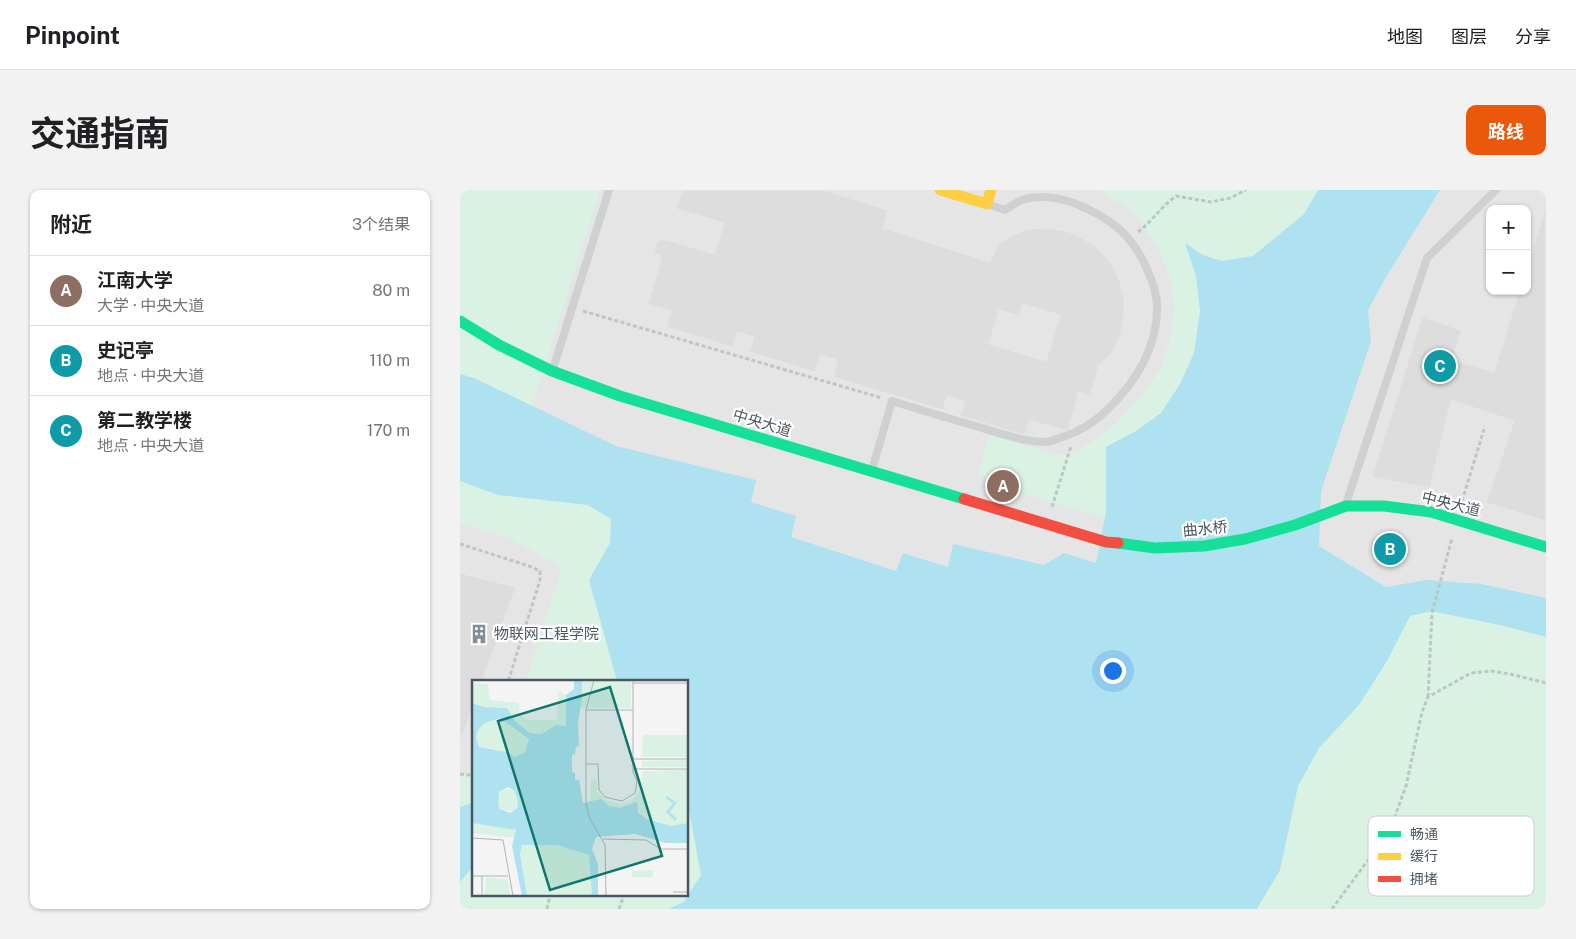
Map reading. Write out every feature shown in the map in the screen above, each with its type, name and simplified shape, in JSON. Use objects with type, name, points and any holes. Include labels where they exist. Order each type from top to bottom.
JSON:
[{"type":"street","points":[[940,190],[987,204],[991,190]]},
{"type":"street","name":"中央大道","points":[[460,321],[498,345],[552,371],[620,396],[1065,530]]},
{"type":"street","name":"中央大道","points":[[1346,506],[1384,506],[1431,512],[1546,547]]},
{"type":"street","name":"曲水桥","points":[[1065,530],[1106,542],[1155,548],[1204,546],[1245,539],[1295,525],[1346,506]]},
{"type":"lane","points":[[552,371],[609,190]]},
{"type":"lane","points":[[1346,506],[1427,258],[1496,190]]},
{"type":"lane","points":[[872,472],[892,401],[1011,437],[1046,442],[1076,432],[1097,419],[1119,399],[1136,376],[1148,354],[1157,305],[1152,282],[1141,256],[1129,238],[1114,223],[1066,200],[1044,197],[1024,199],[1005,210],[987,204]]},
{"type":"path","points":[[1129,238],[1147,225],[1176,196],[1211,202],[1230,198],[1246,190]]},
{"type":"path","points":[[573,308],[892,401]]},
{"type":"path","points":[[1395,816],[1406,786],[1422,712],[1428,697],[1432,613],[1456,519],[1485,426]]},
{"type":"path","points":[[1047,524],[1076,432]]},
{"type":"path","points":[[460,544],[540,571],[540,580],[509,680]]},
{"type":"path","points":[[1428,697],[1471,673],[1491,671],[1546,683]]},
{"type":"path","points":[[1332,909],[1368,861]]},
{"type":"path","points":[[547,909],[550,896]]},
{"type":"path","points":[[619,909],[624,896]]},
{"type":"shaded area","points":[[460,190],[1546,190],[1546,909],[460,909]]},
{"type":"green space","points":[[460,190],[600,190],[532,406],[474,378],[460,374]]},
{"type":"green space","points":[[1099,190],[1323,190],[1301,222],[1201,335],[1190,375],[1107,519],[990,483],[978,473],[989,434],[1056,455],[1076,453],[1115,425],[1142,396],[1161,368],[1171,335],[1174,308],[1171,281],[1158,248],[1134,212]]},
{"type":"green space","points":[[460,480],[498,495],[588,505],[612,519],[610,543],[589,580],[617,680],[526,680],[562,566],[508,538],[460,523]]},
{"type":"green space","points":[[1431,611],[1500,625],[1546,637],[1546,909],[1257,909],[1289,831],[1298,786],[1319,748],[1359,705],[1387,661],[1409,616]]},
{"type":"green space","points":[[472,771],[472,804],[460,807],[460,774],[467,775]]},
{"type":"green space","points":[[689,810],[701,875],[689,894]]},
{"type":"green space","points":[[472,867],[472,896],[688,896],[684,902],[669,909],[460,909],[460,882]]},
{"type":"water","points":[[1318,190],[1440,190],[1386,277],[1368,310],[1371,341],[1321,491],[1319,546],[1386,587],[1426,580],[1482,584],[1546,598],[1546,637],[1500,625],[1431,611],[1410,616],[1387,661],[1359,705],[1319,748],[1298,786],[1280,870],[1257,909],[669,909],[684,902],[701,875],[689,810],[689,680],[617,680],[589,580],[610,543],[611,519],[588,505],[498,495],[460,481],[460,374],[474,378],[616,446],[756,480],[751,502],[796,516],[791,537],[896,571],[903,553],[948,567],[953,544],[1044,565],[1064,553],[1096,563],[1106,512],[1106,447],[1136,431],[1161,413],[1180,384],[1194,353],[1200,311],[1196,276],[1185,243],[1203,255],[1222,261],[1253,256],[1304,214]]},
{"type":"water","points":[[472,803],[472,867],[460,882],[460,807]]},
{"type":"building","points":[[682,190],[823,190],[888,210],[883,228],[990,262],[997,246],[1008,238],[1027,229],[1049,228],[1073,233],[1094,245],[1109,260],[1118,276],[1124,296],[1124,316],[1121,334],[1112,353],[1099,365],[1090,395],[1079,392],[1068,431],[1029,420],[1025,435],[960,416],[965,402],[947,396],[943,410],[833,377],[837,360],[820,355],[815,372],[749,352],[754,337],[737,332],[733,347],[666,327],[672,311],[648,304],[662,257],[655,254],[654,246],[660,240],[667,240],[714,254],[724,223],[676,209]],"holes":[[[1023,304],[1060,315],[1046,361],[989,344],[999,310],[1019,316]]]},
{"type":"building","points":[[1546,206],[1546,521],[1486,503],[1514,421],[1451,400],[1430,488],[1372,477],[1422,317],[1461,330],[1453,360],[1494,372],[1518,295],[1531,295],[1531,253]]},
{"type":"building","name":"物联网工程学院","points":[[460,573],[516,587],[483,680],[472,680],[472,710],[460,743]]},
{"type":"traffic: fast","points":[[460,321],[499,345],[552,371],[620,396],[964,499]]},
{"type":"traffic: fast","points":[[1118,543],[1155,548],[1204,546],[1245,539],[1295,525],[1346,506],[1384,506],[1431,512],[1546,547]]},
{"type":"traffic: slow","points":[[940,190],[987,204],[991,190]]},
{"type":"traffic: jam","points":[[964,499],[1106,542],[1118,543]]},
{"type":"place","name":"第二教学楼","points":[[1440,366]]},
{"type":"place","name":"江南大学","points":[[1003,486]]},
{"type":"place","name":"史记亭","points":[[1390,549]]},
{"type":"place","name":"物联网工程学院","points":[[479,634]]}]
